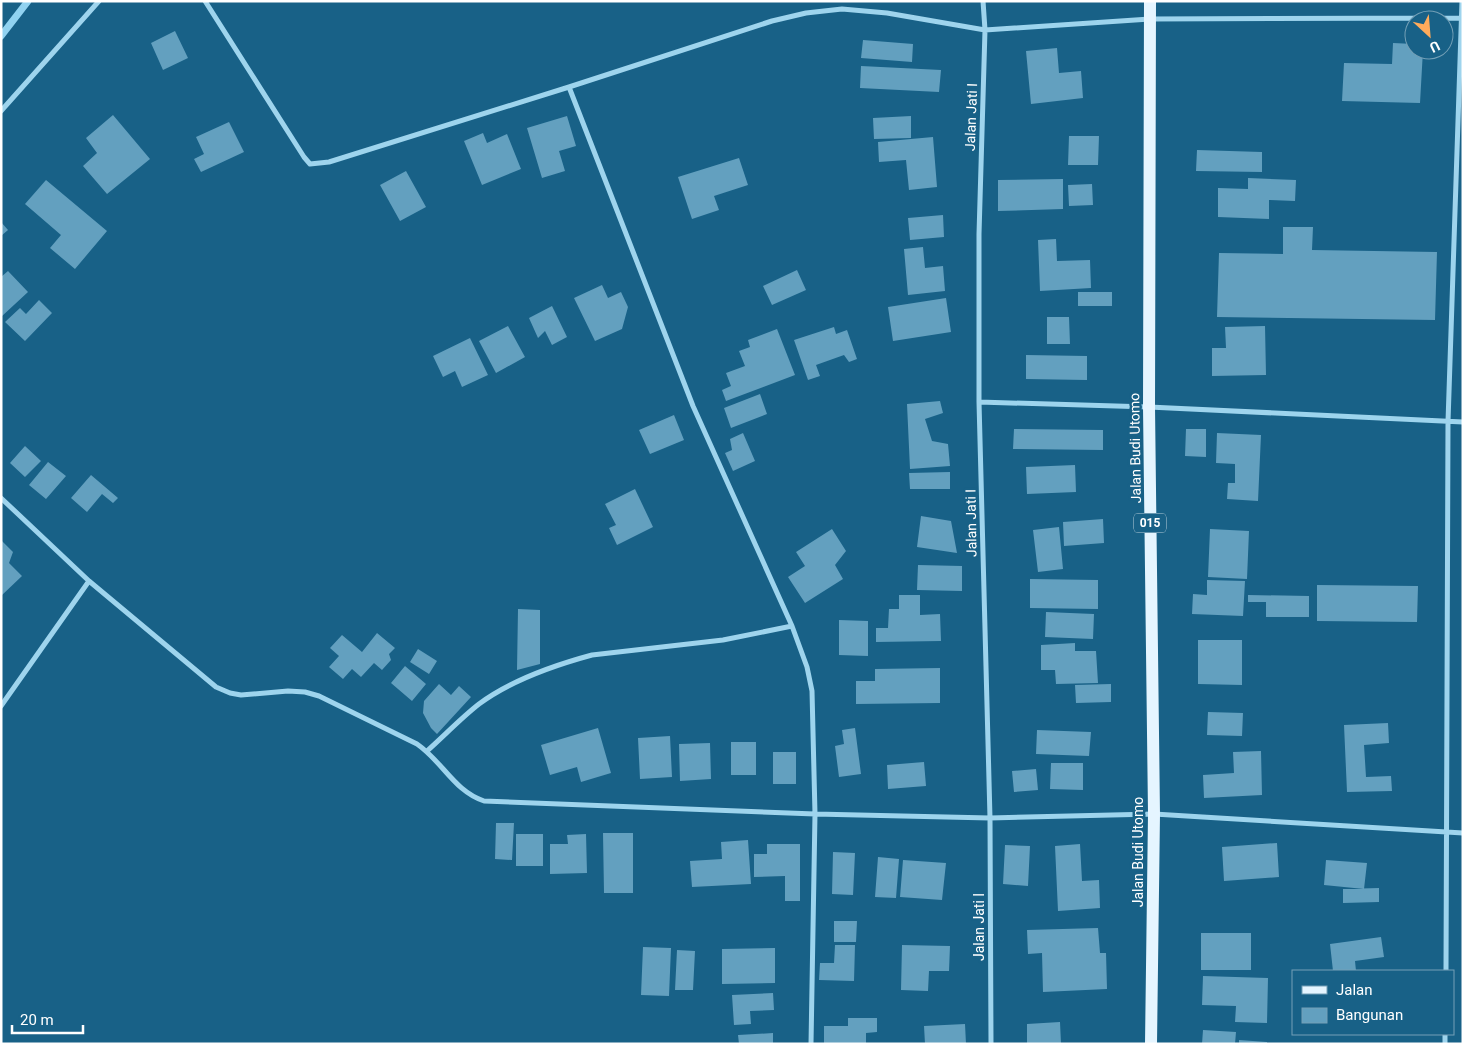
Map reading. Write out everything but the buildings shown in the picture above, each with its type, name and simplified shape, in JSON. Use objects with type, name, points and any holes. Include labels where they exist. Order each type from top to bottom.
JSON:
[{"type":"main road","name":"Jalan Budi Utomo","points":[[1150,1],[1149,407],[1154,814],[1151,1044]]},
{"type":"street","points":[[1,111],[99,1]]},
{"type":"street","points":[[206,1],[310,164],[329,162],[772,21],[806,13],[842,10],[888,13],[985,30],[1150,19],[1462,18]]},
{"type":"street","name":"Jalan Jati I","points":[[983,1],[985,30],[979,234],[980,402],[990,818],[991,1044]]},
{"type":"street","points":[[1446,970],[1448,422],[1462,1]]},
{"type":"street","points":[[569,87],[693,406],[792,626],[807,667],[812,691],[816,814],[811,1044]]},
{"type":"street","points":[[980,402],[1149,407],[1463,422]]},
{"type":"street","points":[[1,498],[89,581],[216,687],[230,694],[242,695],[288,691],[312,694],[417,744],[427,751],[464,792],[484,801],[816,814],[990,818],[1154,814],[1463,833]]},
{"type":"street","points":[[1,706],[89,581]]},
{"type":"street","points":[[427,751],[479,704],[503,689],[580,658],[723,640],[792,626]]},
{"type":"waterway","points":[[1,36],[28,1]]}]
